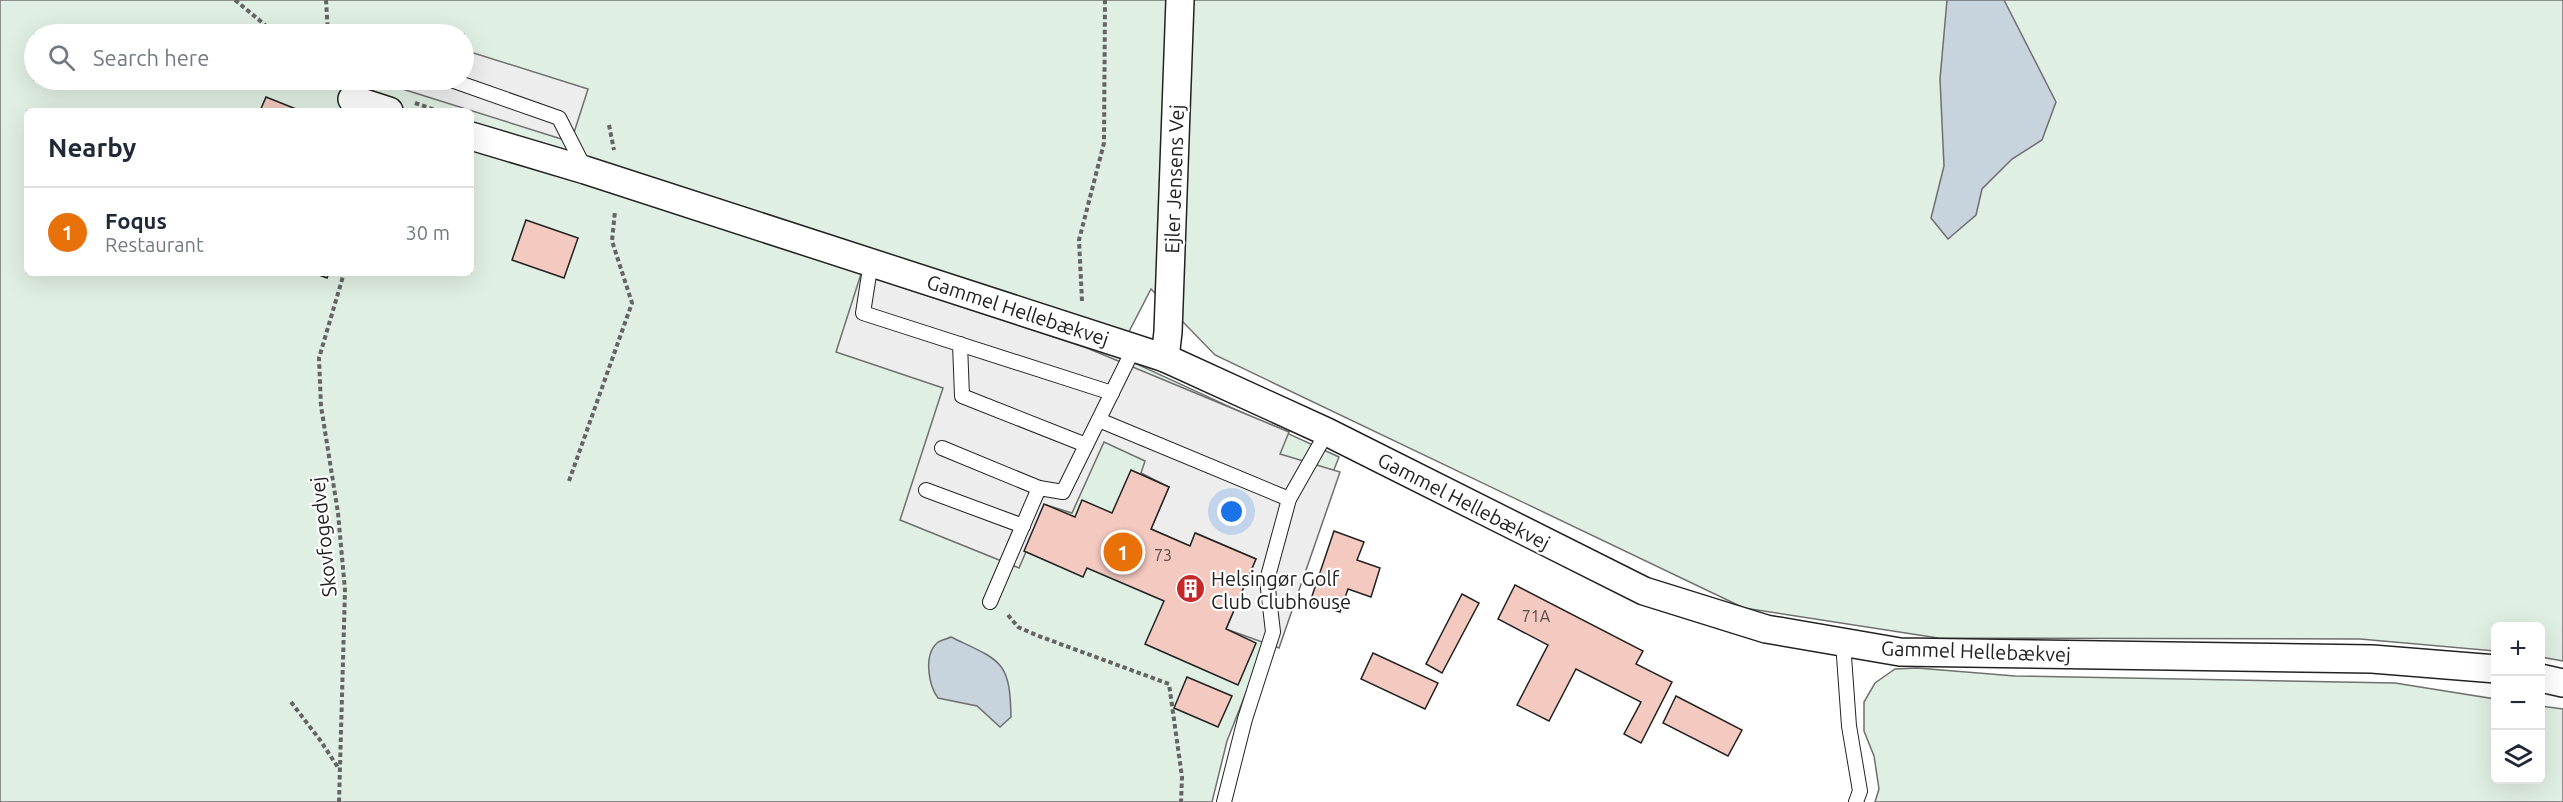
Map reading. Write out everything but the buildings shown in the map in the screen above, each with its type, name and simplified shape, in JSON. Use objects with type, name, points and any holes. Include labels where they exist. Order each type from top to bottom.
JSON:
[{"type":"street","name":"Ejler Jensens Vej","points":[[1165,358],[1168,332],[1180,0]]},
{"type":"street","points":[[352,99],[380,108]]},
{"type":"street","name":"Gammel Hellebækvej","points":[[474,137],[618,180],[1165,358],[1327,432],[1644,591],[1766,629],[1900,652],[2372,659],[2491,669]]},
{"type":"street","points":[[2545,679],[2563,683]]},
{"type":"lane","points":[[474,88],[559,117],[585,170]]},
{"type":"lane","points":[[871,262],[863,313],[1112,393]]},
{"type":"lane","points":[[960,344],[962,396],[1086,446]]},
{"type":"lane","points":[[942,448],[1039,488],[1063,492],[1134,348]]},
{"type":"lane","points":[[1099,420],[1289,499]]},
{"type":"lane","points":[[1224,802],[1245,719],[1273,632],[1267,580],[1289,499],[1327,432]]},
{"type":"lane","points":[[990,602],[1039,488]]},
{"type":"lane","points":[[926,490],[1023,526]]},
{"type":"lane","points":[[1843,642],[1849,726],[1860,791],[1856,802]]},
{"type":"path","points":[[235,0],[264,24]]},
{"type":"path","points":[[326,0],[327,24]]},
{"type":"path","points":[[1086,332],[1079,240],[1104,143],[1105,0]]},
{"type":"path","points":[[569,481],[632,303],[612,241],[618,180]]},
{"type":"path","name":"Skovfogedvej","points":[[339,802],[345,590],[338,513],[321,406],[319,358],[343,276]]},
{"type":"path","points":[[997,586],[1009,615],[1018,627],[1169,684],[1182,777],[1181,802]]},
{"type":"path","points":[[291,702],[339,770]]},
{"type":"green space","points":[[0,0],[2563,0],[2563,661],[2545,658],[2545,622],[2491,622],[2491,651],[2360,639],[1938,638],[1744,608],[1215,355],[1151,289],[1117,355],[1339,457],[1227,741],[1212,802],[0,802]]},
{"type":"green space","points":[[1917,668],[2015,676],[2395,683],[2491,698],[2491,784],[2545,784],[2545,707],[2563,709],[2563,802],[1875,802],[1879,789],[1874,756],[1864,731],[1864,702],[1875,683],[1895,669]]},
{"type":"shaded area","points":[[1947,0],[2004,0],[2056,102],[2042,140],[2012,159],[1982,189],[1976,215],[1948,239],[1931,218],[1944,166],[1940,79]]},
{"type":"shaded area","points":[[474,53],[588,89],[571,142],[474,112],[474,108],[463,108],[405,90],[474,90]]},
{"type":"shaded area","points":[[861,274],[1087,348],[1289,432],[1280,454],[1340,472],[1279,648],[1226,629],[1256,559],[1196,533],[1190,546],[1151,529],[1169,487],[1141,473],[1145,461],[1104,442],[1072,513],[1046,505],[1019,568],[900,520],[943,388],[836,352]]},
{"type":"shaded area","points":[[951,637],[992,658],[1005,673],[1011,717],[1000,727],[977,706],[938,698],[935,693],[930,679],[930,655],[937,643]]},
{"type":"place","name":"Foqus","points":[[1123,552]]},
{"type":"place","name":"Helsingør Golf Club Clubhouse","points":[[1190,589]]}]
